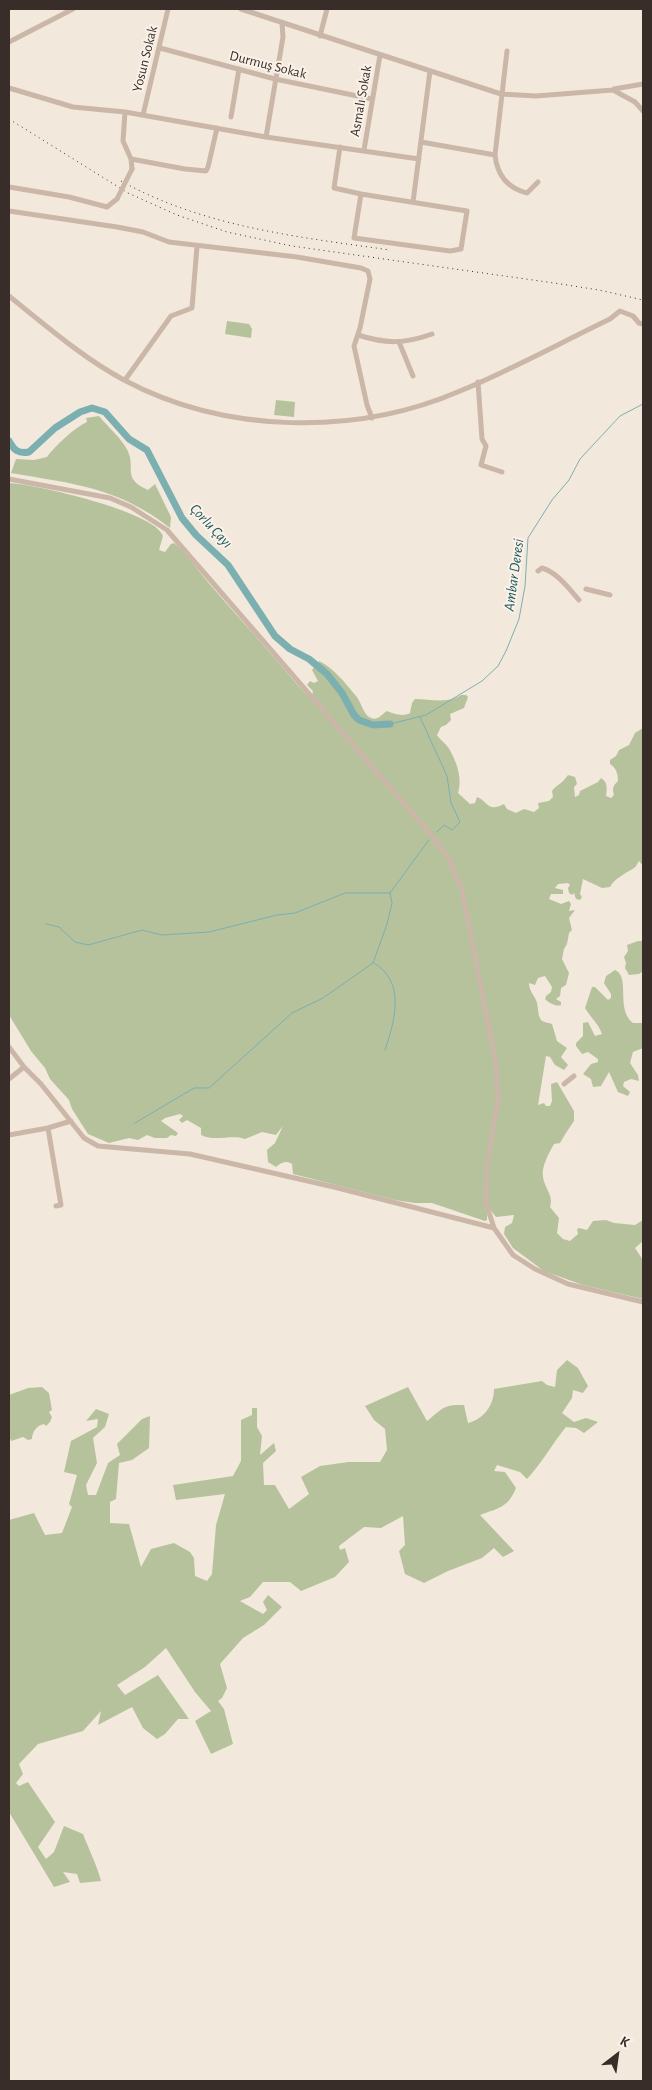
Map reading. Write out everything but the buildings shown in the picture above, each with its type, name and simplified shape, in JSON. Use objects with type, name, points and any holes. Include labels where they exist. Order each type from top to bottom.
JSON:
[{"type":"street","points":[[9,42],[73,9]]},
{"type":"street","name":"Yosun Sokak","points":[[143,115],[168,9]]},
{"type":"street","points":[[241,9],[501,94],[536,96],[613,90],[643,84]]},
{"type":"street","points":[[320,36],[327,9]]},
{"type":"street","points":[[266,137],[283,37],[282,23]]},
{"type":"street","name":"Durmuş Sokak","points":[[160,48],[275,79],[372,99]]},
{"type":"street","points":[[507,50],[495,155],[496,168],[507,183],[519,191],[527,193],[538,182]]},
{"type":"street","name":"Asmalı Sokak","points":[[364,150],[380,55]]},
{"type":"street","points":[[231,117],[239,69]]},
{"type":"street","points":[[413,202],[430,71]]},
{"type":"street","points":[[9,88],[73,107],[125,112],[266,137],[419,159]]},
{"type":"street","points":[[613,90],[635,102],[643,112]]},
{"type":"street","points":[[9,187],[69,197],[107,207],[117,199],[132,169],[131,159],[123,141],[125,112]]},
{"type":"street","points":[[131,159],[206,171],[217,128]]},
{"type":"street","points":[[421,142],[495,155]]},
{"type":"street","points":[[340,147],[334,188],[467,211],[461,249],[450,251],[354,238],[360,194]]},
{"type":"street","points":[[9,211],[143,232],[169,242],[296,257],[360,268],[368,272],[370,279],[354,346],[367,405],[372,418]]},
{"type":"street","points":[[125,380],[171,316],[192,308],[197,246]]},
{"type":"street","points":[[9,296],[59,336],[125,380],[149,392],[189,406],[275,422],[318,423],[372,418],[417,407],[461,391],[610,319],[620,311],[633,316],[639,323],[643,324]]},
{"type":"street","points":[[358,335],[374,340],[399,342],[416,340],[432,334]]},
{"type":"street","points":[[399,342],[413,376]]},
{"type":"street","points":[[478,382],[482,439],[486,446],[481,465],[502,472]]},
{"type":"street","points":[[9,478],[110,498],[131,507],[172,534],[262,641],[427,830],[448,857],[462,890],[497,1073],[498,1099],[486,1166],[486,1203],[494,1228],[513,1255],[535,1269],[568,1284],[643,1302]]},
{"type":"street","points":[[538,571],[542,568],[546,569],[579,600]]},
{"type":"street","points":[[586,589],[610,595]]},
{"type":"street","points":[[9,1047],[84,1138],[98,1146],[190,1154],[334,1187],[494,1228]]},
{"type":"street","points":[[9,1079],[24,1067]]},
{"type":"street","points":[[564,1084],[574,1076]]},
{"type":"street","points":[[9,1135],[48,1128],[71,1121]]},
{"type":"street","points":[[48,1128],[61,1205],[56,1206]]},
{"type":"green space","points":[[227,321],[249,324],[252,329],[251,338],[225,334]]},
{"type":"green space","points":[[276,400],[295,402],[294,417],[274,415]]},
{"type":"green space","points":[[99,416],[119,438],[129,453],[134,481],[148,490],[155,484],[171,517],[170,528],[151,514],[113,495],[75,484],[11,473],[16,459],[34,460],[47,457],[76,428],[87,422],[86,418]]},
{"type":"green space","points":[[9,483],[43,488],[93,501],[140,518],[155,527],[163,536],[159,550],[165,552],[174,543],[179,547],[308,696],[312,695],[313,691],[307,685],[310,681],[314,683],[318,681],[312,670],[319,661],[339,677],[358,698],[366,714],[373,719],[378,718],[387,711],[401,715],[410,713],[415,699],[445,700],[466,695],[468,697],[464,708],[450,714],[451,720],[441,727],[437,735],[448,747],[456,763],[460,781],[458,793],[470,804],[475,803],[477,797],[491,807],[504,804],[507,809],[516,813],[524,809],[534,812],[539,808],[538,803],[549,801],[553,797],[552,791],[568,775],[575,777],[577,784],[574,787],[575,797],[579,795],[580,791],[598,782],[601,778],[606,784],[606,796],[611,798],[614,795],[613,787],[618,781],[618,776],[614,767],[610,764],[610,760],[616,756],[619,750],[629,745],[635,733],[643,728],[643,866],[639,861],[635,868],[617,879],[610,887],[602,888],[583,879],[580,894],[582,897],[580,900],[576,899],[574,893],[572,895],[569,893],[568,888],[570,885],[568,883],[558,884],[555,888],[563,890],[563,894],[551,894],[549,899],[561,904],[569,901],[571,904],[569,911],[575,910],[569,918],[572,930],[569,933],[562,959],[569,973],[566,985],[561,988],[560,996],[556,999],[561,1002],[561,1005],[553,1004],[545,999],[551,992],[552,987],[545,976],[538,978],[535,985],[529,983],[541,1020],[552,1024],[557,1041],[567,1048],[561,1057],[568,1065],[564,1070],[555,1065],[550,1057],[546,1056],[538,1105],[544,1103],[546,1106],[550,1106],[552,1101],[551,1084],[557,1082],[574,1111],[574,1121],[560,1143],[554,1144],[543,1169],[544,1181],[551,1199],[550,1207],[559,1218],[557,1233],[563,1239],[570,1241],[578,1234],[577,1229],[587,1230],[593,1221],[606,1220],[614,1223],[635,1225],[643,1220],[642,1242],[635,1248],[643,1260],[643,1299],[583,1285],[544,1271],[513,1248],[504,1234],[505,1227],[512,1223],[514,1215],[496,1217],[489,1208],[487,1220],[485,1221],[432,1203],[395,1200],[293,1174],[292,1164],[287,1162],[281,1163],[276,1167],[268,1162],[267,1150],[275,1143],[283,1126],[276,1135],[262,1132],[245,1139],[234,1137],[212,1138],[201,1135],[201,1128],[187,1120],[182,1123],[179,1120],[183,1116],[180,1114],[161,1121],[178,1133],[176,1136],[171,1135],[167,1138],[155,1138],[147,1135],[138,1140],[129,1138],[109,1143],[88,1134],[72,1109],[69,1100],[50,1079],[45,1068],[31,1051],[9,1015]]},
{"type":"green space","points":[[642,941],[643,944],[643,971],[639,974],[629,975],[625,968],[624,957],[628,951],[627,945]]},
{"type":"green space","points":[[615,970],[622,979],[625,1010],[628,1017],[633,1023],[643,1023],[643,1048],[633,1052],[630,1063],[638,1075],[639,1081],[631,1079],[624,1082],[623,1086],[630,1092],[628,1096],[618,1092],[609,1072],[601,1086],[593,1087],[591,1079],[583,1074],[591,1064],[598,1062],[598,1059],[588,1052],[582,1054],[576,1046],[576,1043],[583,1036],[583,1023],[588,1022],[595,1036],[602,1034],[585,1008],[592,987],[595,987],[608,1000],[611,998],[611,994],[604,983],[606,976]]},
{"type":"green space","points":[[567,1360],[578,1368],[588,1386],[583,1393],[573,1390],[572,1398],[562,1413],[574,1422],[586,1418],[598,1422],[584,1433],[576,1428],[566,1427],[527,1479],[520,1472],[497,1465],[494,1471],[505,1472],[516,1488],[510,1500],[502,1506],[480,1515],[514,1551],[503,1557],[494,1548],[482,1558],[448,1571],[424,1583],[405,1574],[399,1551],[405,1545],[403,1516],[381,1528],[364,1527],[339,1546],[340,1550],[345,1548],[349,1562],[335,1577],[301,1591],[290,1582],[263,1582],[250,1597],[240,1601],[263,1614],[267,1610],[263,1602],[268,1595],[282,1607],[264,1625],[243,1638],[220,1664],[227,1688],[222,1698],[218,1701],[224,1709],[233,1744],[211,1754],[195,1721],[211,1711],[195,1692],[166,1648],[145,1667],[117,1685],[125,1695],[158,1675],[189,1719],[178,1719],[165,1734],[157,1739],[143,1728],[132,1707],[98,1725],[101,1711],[83,1731],[38,1744],[19,1764],[23,1774],[16,1783],[19,1786],[28,1782],[55,1822],[38,1847],[46,1859],[54,1852],[64,1826],[83,1834],[101,1881],[80,1883],[77,1874],[63,1872],[70,1882],[54,1887],[9,1812],[9,1520],[34,1513],[45,1535],[62,1533],[72,1507],[69,1504],[77,1475],[64,1472],[71,1441],[97,1427],[98,1419],[86,1421],[96,1409],[109,1414],[105,1427],[93,1438],[97,1463],[86,1485],[88,1495],[96,1495],[108,1463],[120,1455],[117,1444],[142,1419],[150,1416],[149,1448],[132,1460],[119,1463],[116,1499],[110,1502],[110,1523],[129,1524],[141,1567],[151,1549],[174,1543],[190,1552],[194,1558],[195,1576],[207,1581],[212,1574],[216,1525],[225,1494],[176,1500],[173,1485],[233,1476],[241,1461],[241,1420],[252,1415],[252,1408],[257,1408],[257,1427],[262,1436],[260,1455],[274,1443],[276,1451],[263,1463],[264,1485],[275,1485],[289,1509],[309,1494],[301,1477],[320,1466],[348,1462],[380,1462],[387,1450],[385,1429],[374,1420],[365,1406],[408,1387],[427,1421],[447,1406],[464,1405],[468,1423],[479,1418],[487,1410],[494,1395],[494,1389],[542,1381],[547,1385],[555,1387],[557,1370]]},
{"type":"green space","points":[[42,1387],[49,1393],[52,1410],[49,1412],[52,1417],[50,1422],[46,1426],[44,1424],[37,1427],[32,1439],[28,1440],[23,1437],[11,1441],[9,1435],[9,1395],[28,1388]]},
{"type":"waterway","name":"Ambar Deresi","points":[[390,724],[426,715],[482,681],[498,666],[519,619],[525,586],[528,538],[552,500],[569,480],[580,459],[620,416],[643,404]]},
{"type":"waterway","name":"Çorlu Çayı","points":[[9,441],[17,451],[29,452],[55,428],[80,412],[92,408],[105,412],[129,439],[147,450],[182,518],[196,535],[228,565],[275,636],[290,649],[309,659],[327,674],[359,720],[373,725],[390,724]]},
{"type":"waterway","points":[[420,717],[447,776],[451,803],[460,822],[452,830],[444,825],[437,832]]},
{"type":"waterway","points":[[46,924],[59,927],[75,942],[88,945],[142,930],[162,935],[209,932],[277,915],[295,913],[345,893],[390,893],[429,840]]},
{"type":"waterway","points":[[135,1123],[194,1088],[209,1088],[292,1013],[323,998],[373,963],[387,924],[392,903],[390,893]]},
{"type":"waterway","points":[[374,963],[391,980],[394,991],[394,1014],[385,1050]]},
{"type":"railway","points":[[9,119],[128,193],[177,215],[227,232],[292,246],[554,283],[599,290],[643,300]]},
{"type":"railway","points":[[121,181],[153,197],[218,220],[286,235],[390,250]]}]
